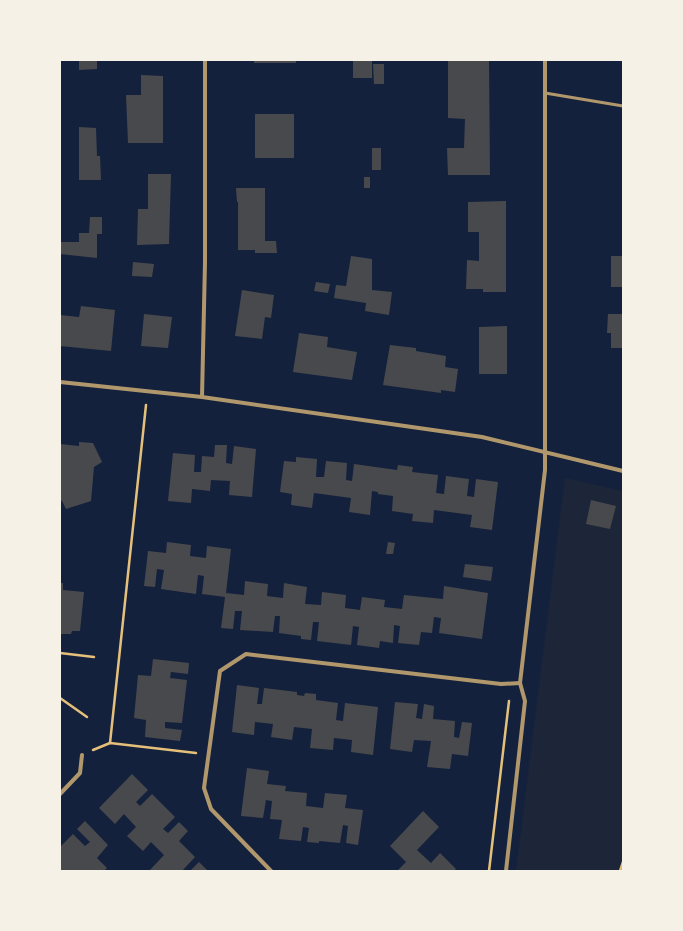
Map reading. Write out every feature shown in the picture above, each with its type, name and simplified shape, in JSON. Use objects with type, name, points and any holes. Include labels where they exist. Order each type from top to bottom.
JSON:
[{"type":"street","points":[[202,397],[205,262],[205,60]]},
{"type":"street","points":[[506,871],[525,702],[520,683],[546,470],[545,60]]},
{"type":"street","points":[[60,382],[202,397],[482,437],[623,471]]},
{"type":"street","points":[[271,871],[211,809],[204,788],[220,671],[246,654],[501,684],[520,683]]},
{"type":"street","points":[[60,794],[80,774],[82,755]]},
{"type":"lane","points":[[545,93],[623,106]]},
{"type":"path","points":[[110,743],[147,391]]},
{"type":"path","points":[[60,653],[94,657]]},
{"type":"path","points":[[60,698],[87,716]]},
{"type":"path","points":[[82,755],[110,743],[209,754]]},
{"type":"path","points":[[620,871],[623,862]]},
{"type":"shaded area","points":[[565,478],[623,491],[623,871],[516,871]]},
{"type":"building","points":[[79,60],[97,60],[97,69],[79,70]]},
{"type":"building","points":[[254,60],[296,60],[296,63],[254,63]]},
{"type":"building","points":[[353,60],[372,60],[372,78],[353,78]]},
{"type":"building","points":[[489,60],[490,175],[448,175],[447,148],[464,148],[465,119],[448,118],[448,61]]},
{"type":"building","points":[[373,64],[384,64],[384,84],[374,84]]},
{"type":"building","points":[[141,75],[163,76],[163,143],[128,143],[126,95],[141,95]]},
{"type":"building","points":[[255,114],[294,114],[294,158],[255,158]]},
{"type":"building","points":[[79,127],[96,128],[97,156],[100,156],[101,180],[79,180]]},
{"type":"building","points":[[372,148],[381,148],[381,170],[372,170]]},
{"type":"building","points":[[148,174],[171,174],[169,244],[137,245],[138,209],[148,209]]},
{"type":"building","points":[[364,177],[370,177],[370,188],[364,188]]},
{"type":"building","points":[[236,188],[265,188],[265,241],[276,241],[277,253],[255,253],[255,250],[238,250],[238,202]]},
{"type":"building","points":[[506,201],[506,292],[483,292],[483,289],[466,289],[467,260],[479,261],[479,232],[468,232],[468,202]]},
{"type":"building","points":[[90,217],[102,217],[102,234],[97,234],[97,258],[60,254],[60,242],[79,242],[79,233],[89,233]]},
{"type":"building","points":[[351,256],[372,259],[372,290],[392,292],[389,315],[365,311],[366,303],[334,298],[336,285],[346,286]]},
{"type":"building","points":[[611,256],[623,256],[623,287],[611,287]]},
{"type":"building","points":[[133,262],[154,264],[152,277],[132,276]]},
{"type":"building","points":[[316,282],[330,284],[328,293],[314,291]]},
{"type":"building","points":[[242,290],[274,295],[271,318],[265,317],[262,339],[235,336]]},
{"type":"building","points":[[81,306],[115,310],[111,351],[60,346],[60,315],[79,317]]},
{"type":"building","points":[[144,314],[172,317],[168,348],[141,346]]},
{"type":"building","points":[[608,314],[623,314],[623,348],[611,348],[611,333],[607,333]]},
{"type":"building","points":[[507,326],[507,374],[479,374],[479,327]]},
{"type":"building","points":[[299,333],[328,337],[327,347],[357,352],[352,380],[293,372]]},
{"type":"building","points":[[390,345],[416,348],[416,351],[446,356],[445,367],[458,369],[455,392],[441,390],[441,393],[383,385]]},
{"type":"building","points":[[79,442],[93,443],[102,462],[94,467],[91,501],[66,509],[60,500],[60,444],[79,446]]},
{"type":"building","points":[[215,445],[227,445],[226,463],[232,464],[234,446],[256,449],[252,497],[229,495],[230,481],[211,480],[210,491],[192,489],[191,503],[168,501],[173,453],[195,455],[194,472],[201,472],[202,456],[214,457]]},
{"type":"building","points":[[296,457],[317,459],[316,477],[324,477],[326,461],[347,463],[346,480],[352,481],[354,464],[397,470],[398,465],[413,467],[412,472],[438,475],[436,493],[444,494],[446,476],[469,479],[467,496],[474,497],[476,479],[498,482],[492,530],[470,527],[472,515],[434,510],[433,523],[412,521],[413,514],[392,511],[393,496],[378,494],[378,492],[372,491],[370,515],[349,512],[351,498],[314,493],[312,508],[291,505],[292,494],[280,492],[284,461],[296,462]]},
{"type":"building","points":[[591,500],[616,506],[610,529],[586,524]]},
{"type":"building","points":[[167,542],[191,545],[190,556],[206,558],[207,546],[231,549],[226,593],[244,595],[245,581],[268,584],[267,596],[283,598],[284,583],[307,587],[305,604],[321,605],[322,592],[346,595],[345,608],[360,610],[362,597],[385,600],[384,607],[402,609],[404,595],[443,599],[444,586],[488,593],[482,639],[439,633],[441,618],[434,617],[432,633],[421,632],[419,645],[398,643],[400,626],[394,625],[393,643],[380,641],[379,648],[357,645],[359,627],[353,626],[351,645],[317,641],[319,622],[313,622],[311,640],[301,639],[301,636],[279,633],[280,616],[275,616],[273,632],[240,630],[242,611],[235,611],[233,629],[221,628],[225,597],[202,594],[204,576],[198,575],[196,594],[161,589],[164,570],[157,569],[155,587],[144,586],[148,551],[166,553]]},
{"type":"building","points":[[388,542],[395,543],[393,554],[386,554]]},
{"type":"building","points":[[465,564],[493,567],[491,581],[463,577]]},
{"type":"building","points":[[60,583],[63,583],[63,590],[84,592],[80,631],[72,631],[71,634],[61,634],[61,637]]},
{"type":"building","points":[[153,659],[189,663],[188,674],[171,672],[170,678],[187,680],[182,723],[165,722],[165,728],[182,730],[180,741],[145,737],[146,720],[134,718],[138,675],[151,676]]},
{"type":"building","points":[[237,685],[259,688],[257,704],[262,704],[264,688],[297,692],[297,695],[304,696],[305,693],[316,694],[316,700],[338,703],[336,720],[343,721],[345,703],[378,707],[373,755],[351,752],[352,740],[334,738],[333,750],[310,748],[312,729],[294,727],[292,740],[271,737],[273,724],[255,722],[254,735],[232,732]]},
{"type":"building","points":[[395,702],[418,704],[416,718],[422,719],[424,704],[434,706],[433,719],[455,721],[454,737],[459,738],[462,722],[472,723],[468,756],[452,754],[450,769],[427,767],[431,741],[414,740],[412,752],[390,749]]},
{"type":"building","points":[[247,768],[269,771],[267,784],[286,786],[285,791],[307,793],[306,806],[323,808],[325,793],[347,795],[345,808],[363,810],[358,845],[346,843],[348,826],[343,825],[340,843],[319,841],[319,843],[307,842],[309,828],[303,827],[301,841],[279,839],[282,820],[270,819],[272,801],[266,800],[263,818],[241,816]]},
{"type":"building","points":[[132,774],[148,790],[136,802],[140,806],[152,794],[175,817],[163,829],[168,833],[179,822],[188,831],[179,841],[195,857],[183,870],[184,871],[149,871],[164,855],[151,842],[143,851],[127,836],[136,827],[124,814],[115,824],[99,808]]},
{"type":"building","points":[[423,811],[439,827],[417,850],[431,863],[440,853],[456,869],[454,871],[397,871],[406,862],[390,846]]},
{"type":"building","points":[[85,821],[108,845],[97,858],[107,868],[104,871],[60,871],[60,847],[73,834],[85,846],[90,842],[77,829]]},
{"type":"building","points":[[199,862],[208,871],[190,871]]}]
